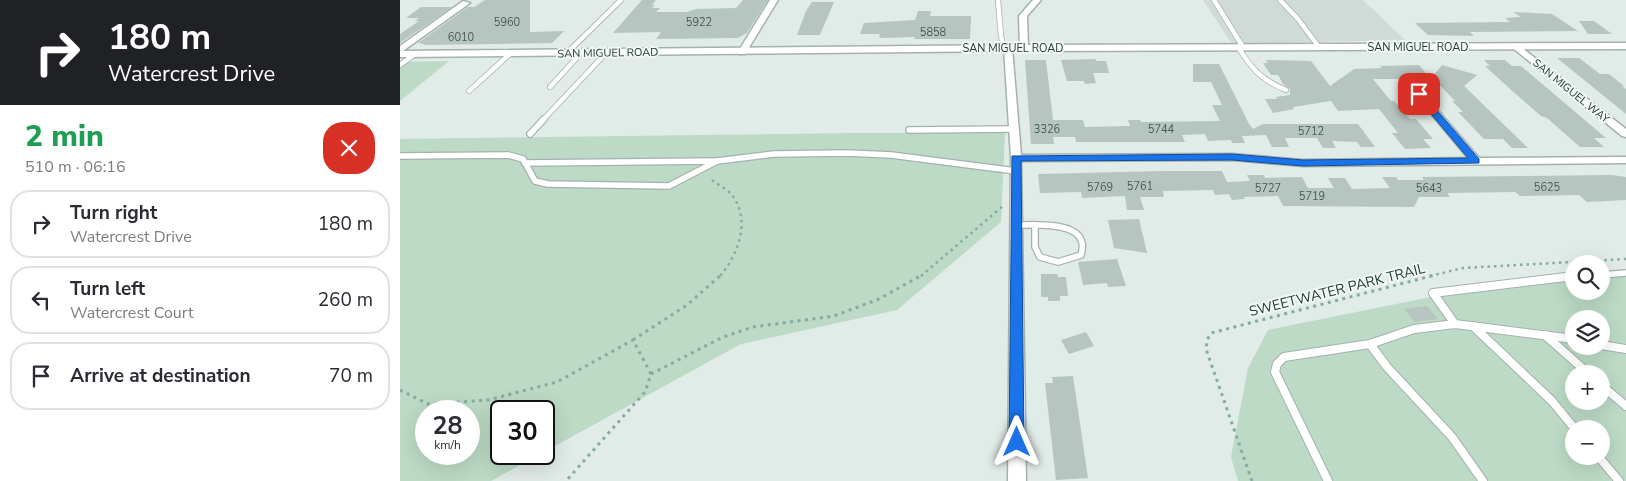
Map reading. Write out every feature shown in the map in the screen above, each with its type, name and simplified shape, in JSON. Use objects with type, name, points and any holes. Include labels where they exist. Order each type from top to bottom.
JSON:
[{"type":"street","points":[[742,52],[774,0]]},
{"type":"street","points":[[1024,48],[1023,16],[1037,0]]},
{"type":"street","points":[[400,50],[466,3]]},
{"type":"street","name":"SAN MIGUEL ROAD","points":[[400,54],[1006,48],[1626,46]]},
{"type":"street","name":"SAN MIGUEL WAY","points":[[1517,47],[1626,134]]},
{"type":"street","points":[[1006,48],[1016,164],[1017,481]]},
{"type":"street","points":[[1419,94],[1476,161]]},
{"type":"street","points":[[1016,164],[1232,157],[1303,163],[1626,160]]},
{"type":"lane","points":[[567,53],[621,0]]},
{"type":"lane","points":[[998,0],[1001,41],[1006,48]]},
{"type":"lane","points":[[1214,0],[1256,75],[1267,83],[1286,90]]},
{"type":"lane","points":[[1280,0],[1319,46]]},
{"type":"lane","points":[[550,87],[581,53]]},
{"type":"lane","points":[[530,134],[606,53]]},
{"type":"lane","points":[[400,65],[414,54]]},
{"type":"lane","points":[[469,91],[510,54]]},
{"type":"lane","points":[[909,130],[1013,129]]},
{"type":"lane","points":[[525,163],[717,161],[774,154],[848,153],[891,155],[997,170],[1016,164]]},
{"type":"lane","points":[[400,156],[508,155],[523,159],[535,181],[548,184],[669,186],[717,161]]},
{"type":"lane","points":[[1016,225],[1035,225],[1061,227],[1076,232],[1082,240],[1084,247],[1081,255],[1063,261],[1041,258],[1037,254],[1035,225]]},
{"type":"lane","points":[[1610,274],[1626,274]]},
{"type":"lane","points":[[1455,324],[1433,293],[1565,277]]},
{"type":"lane","points":[[1328,481],[1275,372],[1275,366],[1281,358],[1287,355],[1370,344],[1414,329],[1455,324],[1565,338]]},
{"type":"lane","points":[[1473,326],[1552,401],[1568,420]]},
{"type":"lane","points":[[1544,334],[1579,365]]},
{"type":"lane","points":[[1370,344],[1452,437],[1483,481]]},
{"type":"lane","points":[[1610,347],[1626,350]]},
{"type":"lane","points":[[1610,393],[1626,406]]},
{"type":"lane","points":[[1606,465],[1619,481]]},
{"type":"path","points":[[400,390],[428,404],[488,400],[557,382],[633,340],[697,298],[722,275],[734,256],[742,228],[739,213],[731,194],[712,180]]},
{"type":"path","points":[[566,481],[645,392],[651,374],[723,338],[753,328],[834,316],[879,299],[919,278],[1007,203]]},
{"type":"path","name":"SWEETWATER PARK TRAIL","points":[[1252,481],[1206,349],[1207,340],[1211,333],[1463,268],[1626,259]]},
{"type":"path","points":[[633,340],[651,374]]},
{"type":"shaded area","points":[[1203,0],[1363,0],[1405,40],[1232,44]]},
{"type":"green space","points":[[449,61],[400,101],[400,62]]},
{"type":"green space","points":[[1005,133],[1001,222],[897,310],[741,344],[555,446],[555,400],[490,400],[490,465],[520,465],[491,481],[400,481],[400,139]]},
{"type":"green space","points":[[1626,276],[1626,481],[1238,481],[1231,457],[1248,368],[1268,330],[1500,283],[1565,279],[1565,300],[1610,300],[1610,277]]},
{"type":"building","points":[[485,0],[530,0],[530,32],[564,31],[552,43],[424,45],[418,43],[468,7],[474,7]]},
{"type":"building","points":[[642,0],[656,0],[652,8],[660,8],[656,12],[687,12],[696,9],[736,8],[743,0],[768,0],[747,33],[738,38],[656,39],[661,32],[613,33]]},
{"type":"building","points":[[812,2],[834,2],[820,35],[797,35],[806,11]]},
{"type":"building","points":[[421,7],[452,7],[400,43],[400,34],[419,21],[415,21],[419,18],[406,18]]},
{"type":"building","points":[[918,11],[931,11],[930,16],[971,16],[970,39],[882,38],[879,37],[880,34],[860,34],[864,23],[915,20]]},
{"type":"building","points":[[1513,12],[1552,14],[1578,31],[1470,32],[1474,36],[1428,35],[1415,23],[1510,22],[1505,18],[1521,17]]},
{"type":"building","points":[[1579,21],[1594,21],[1612,34],[1588,34]]},
{"type":"building","points":[[1557,58],[1579,58],[1600,74],[1609,74],[1624,86],[1622,86],[1626,89],[1626,114]]},
{"type":"building","points":[[1096,59],[1096,61],[1106,61],[1109,73],[1093,73],[1096,83],[1085,84],[1084,81],[1067,81],[1061,60]]},
{"type":"building","points":[[1025,60],[1046,60],[1053,120],[1083,120],[1085,127],[1130,126],[1128,120],[1140,120],[1141,122],[1220,121],[1212,105],[1222,105],[1211,82],[1193,82],[1193,64],[1219,64],[1253,129],[1263,124],[1358,124],[1375,147],[1361,147],[1357,142],[1332,141],[1336,148],[1323,148],[1317,138],[1285,138],[1289,147],[1272,147],[1266,135],[1242,136],[1245,143],[1232,143],[1231,140],[1208,141],[1205,134],[1182,135],[1185,142],[1076,142],[1075,137],[1053,137],[1054,144],[1031,144]]},
{"type":"building","points":[[1266,60],[1311,61],[1330,86],[1354,69],[1419,65],[1431,79],[1373,79],[1391,101],[1394,101],[1410,119],[1416,119],[1433,139],[1423,139],[1431,148],[1405,149],[1392,133],[1398,133],[1379,109],[1338,111],[1331,101],[1293,107],[1294,109],[1273,113],[1265,99],[1277,99],[1276,97],[1290,95],[1290,89],[1283,84],[1278,75],[1271,75],[1263,63],[1268,63]]},
{"type":"building","points":[[1484,60],[1505,60],[1512,66],[1521,66],[1606,138],[1594,138],[1604,147],[1580,147],[1509,88],[1485,66],[1490,66]]},
{"type":"building","points":[[1442,65],[1477,75],[1464,86],[1528,148],[1512,148],[1503,139],[1484,139],[1458,112],[1463,112],[1432,77]]},
{"type":"building","points":[[1222,171],[1227,182],[1250,181],[1247,175],[1264,175],[1265,178],[1302,177],[1308,188],[1334,188],[1328,178],[1345,178],[1352,189],[1390,188],[1382,177],[1396,177],[1398,180],[1424,180],[1422,177],[1612,175],[1626,177],[1626,200],[1587,202],[1579,195],[1520,196],[1515,192],[1447,193],[1450,197],[1419,197],[1414,207],[1283,206],[1278,196],[1244,197],[1245,199],[1232,200],[1229,194],[1215,195],[1213,190],[1163,191],[1164,197],[1140,197],[1144,210],[1127,210],[1125,196],[1082,198],[1081,192],[1040,193],[1038,174]]},
{"type":"building","points":[[1139,219],[1147,253],[1114,248],[1108,220]]},
{"type":"building","points":[[1117,259],[1126,286],[1108,287],[1107,283],[1083,285],[1078,262]]},
{"type":"building","points":[[1041,274],[1057,274],[1058,277],[1066,277],[1068,296],[1060,296],[1060,301],[1048,301],[1048,297],[1041,297]]},
{"type":"building","points":[[1427,306],[1438,319],[1415,322],[1404,309]]},
{"type":"building","points":[[1086,332],[1094,346],[1069,354],[1061,340]]},
{"type":"building","points":[[1073,376],[1088,478],[1056,480],[1045,383],[1053,383],[1052,377]]},
{"type":"route","points":[[1017,442],[1016,158],[1232,157],[1303,163],[1476,161],[1419,94]]}]
